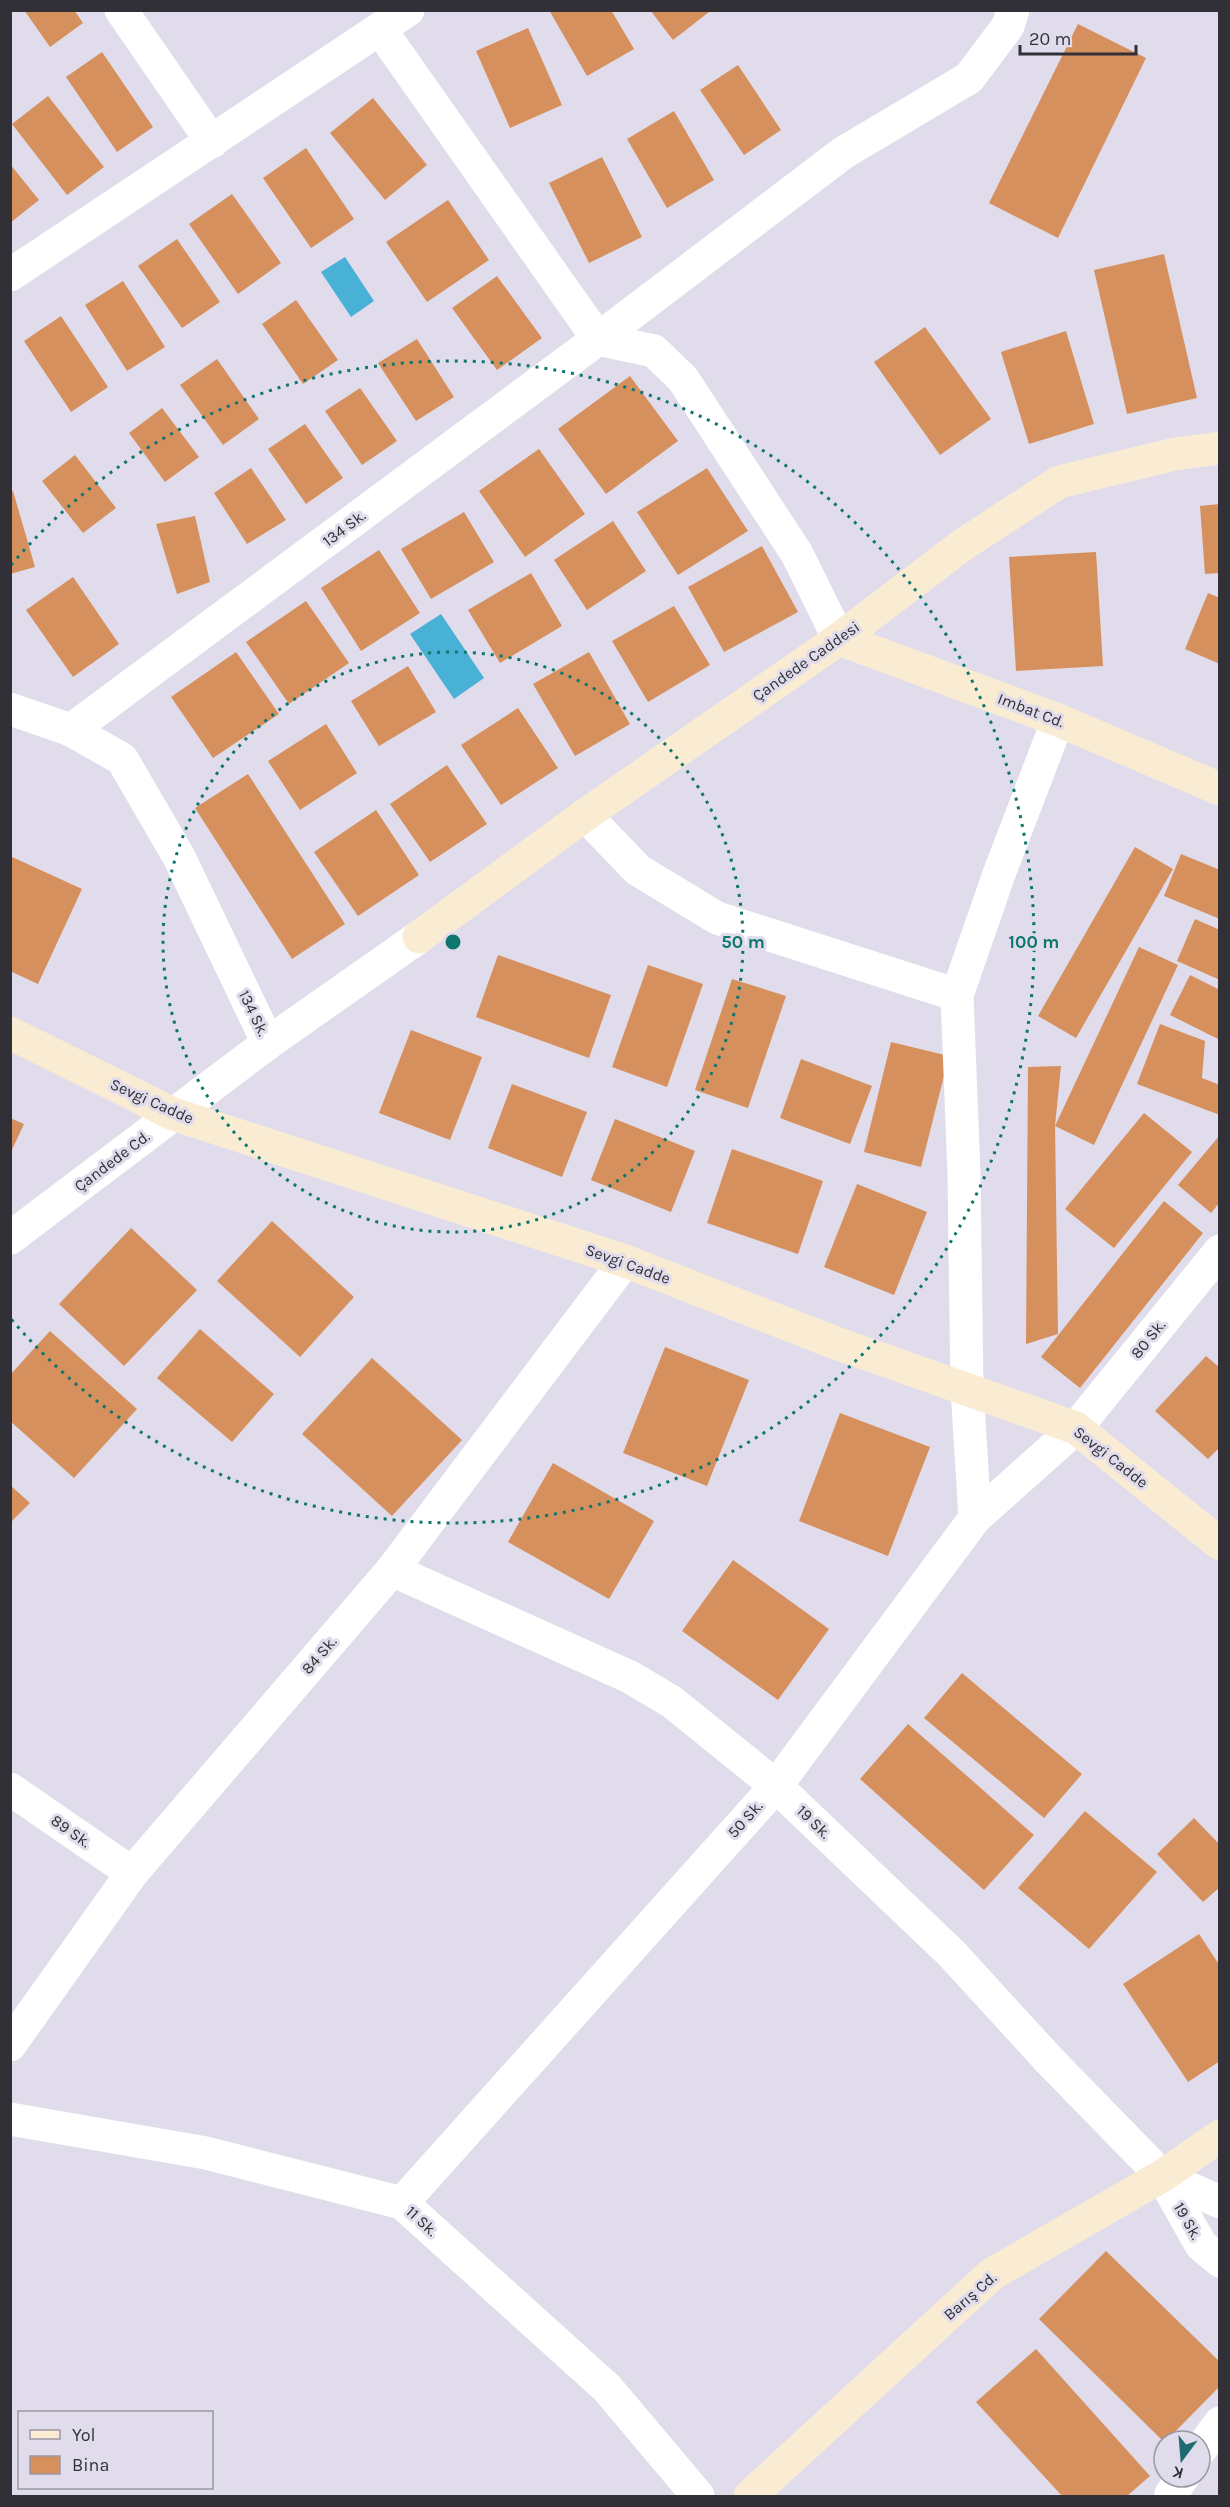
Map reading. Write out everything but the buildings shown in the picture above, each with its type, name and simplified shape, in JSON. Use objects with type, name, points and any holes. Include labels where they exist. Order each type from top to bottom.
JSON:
[{"type":"street","points":[[121,10],[212,142]]},
{"type":"street","points":[[10,275],[408,10]]},
{"type":"street","name":"134 Sk.","points":[[268,1043],[179,857],[122,759],[71,730],[598,339],[843,153],[969,78],[1008,26],[1013,10]]},
{"type":"street","points":[[380,29],[598,339],[654,351],[683,379],[798,554],[839,639]]},
{"type":"street","name":"Çandede Caddesi","points":[[419,937],[585,815],[839,639],[961,546],[1059,482],[1175,454],[1220,448]]},
{"type":"street","name":"Imbat Cd.","points":[[839,639],[1058,720],[1220,789]]},
{"type":"street","points":[[10,709],[71,730]]},
{"type":"street","points":[[975,1518],[968,1388],[964,1174],[957,995],[999,874],[1058,720]]},
{"type":"street","points":[[585,815],[638,870],[717,918],[957,995]]},
{"type":"street","name":"Çandede Cd.","points":[[10,1238],[268,1043],[419,937]]},
{"type":"street","name":"Sevgi Cadde","points":[[10,1033],[173,1114],[624,1261],[833,1342],[1076,1428],[1220,1544]]},
{"type":"street","name":"80 Sk.","points":[[1076,1428],[1220,1251]]},
{"type":"street","name":"84 Sk.","points":[[10,2046],[132,1873],[393,1570],[624,1261]]},
{"type":"street","name":"50 Sk.","points":[[402,2203],[776,1786],[975,1518],[1076,1428]]},
{"type":"street","name":"19 Sk.","points":[[393,1570],[630,1677],[672,1702],[776,1786],[952,1954],[1049,2061],[1162,2176],[1201,2245],[1220,2261]]},
{"type":"street","name":"89 Sk.","points":[[10,1789],[132,1873]]},
{"type":"street","name":"11 Sk.","points":[[10,2119],[206,2153],[402,2203],[607,2388],[698,2496]]},
{"type":"street","name":"Barış Cd.","points":[[750,2496],[992,2274],[1162,2176],[1220,2136]]},
{"type":"street","name":"19 Sk.","points":[[1162,2176],[1220,2202]]},
{"type":"water","points":[[345,257],[374,301],[351,317],[321,272]]},
{"type":"water","points":[[441,614],[484,678],[454,699],[410,634]]}]
